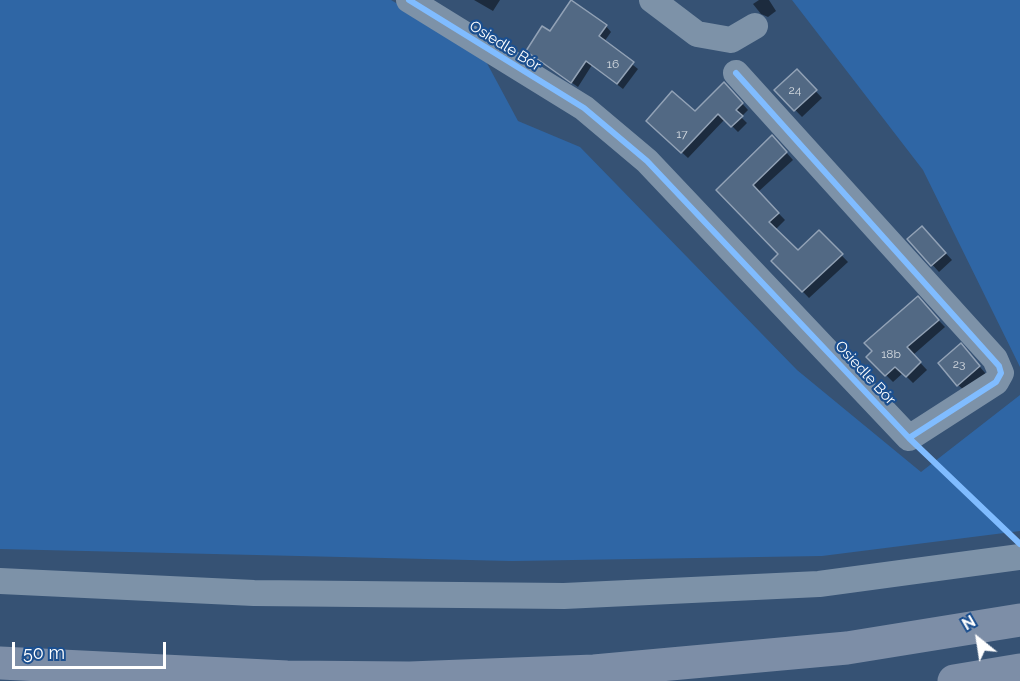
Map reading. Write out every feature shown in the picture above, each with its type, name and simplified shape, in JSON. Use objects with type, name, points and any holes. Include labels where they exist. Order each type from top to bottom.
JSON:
[{"type":"main road","points":[[0,663],[287,677],[410,678],[570,672],[847,648],[1020,620]]},
{"type":"main road","points":[[954,681],[1020,670]]},
{"type":"street","name":"Osiedle Bór","points":[[409,0],[584,108],[647,161],[909,438],[996,382],[1001,374],[995,359],[736,73]]},
{"type":"street","points":[[652,0],[697,34],[731,40],[755,26]]},
{"type":"street","points":[[0,581],[254,593],[564,596],[819,584],[1020,557]]},
{"type":"shaded area","points":[[0,0],[391,0],[482,54],[518,121],[580,147],[797,370],[921,472],[1020,395],[1020,531],[822,556],[512,561],[0,549]]},
{"type":"shaded area","points":[[792,0],[1020,0],[1020,367],[923,170]]},
{"type":"building","points":[[571,0],[607,25],[599,36],[634,62],[617,84],[586,61],[571,83],[526,51],[542,26],[550,31]]},
{"type":"building","points":[[797,69],[817,90],[794,111],[774,90]]},
{"type":"building","points":[[724,82],[743,103],[736,110],[743,116],[731,127],[718,114],[681,153],[646,121],[672,91],[695,111]]},
{"type":"building","points":[[772,135],[787,152],[753,185],[779,213],[769,222],[798,250],[819,230],[843,254],[802,292],[771,261],[778,254],[716,190]]},
{"type":"building","points":[[922,226],[946,253],[931,266],[907,239]]},
{"type":"building","points":[[918,296],[939,320],[907,347],[921,362],[906,377],[895,367],[885,376],[866,357],[872,351],[864,343]]},
{"type":"building","points":[[961,343],[980,366],[957,386],[938,363]]},
{"type":"cycle path","points":[[409,0],[584,108],[647,161],[909,438],[1020,544]]},
{"type":"cycle path","points":[[736,73],[999,366],[1001,373],[996,382],[909,438]]}]
